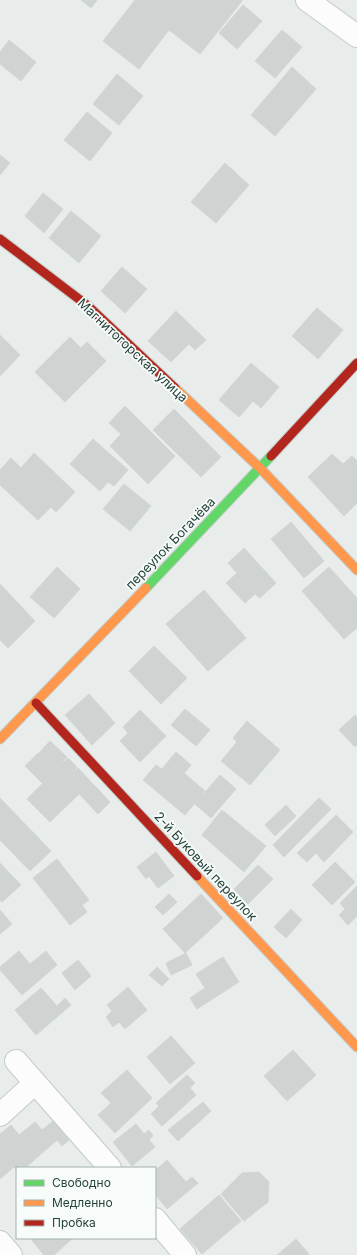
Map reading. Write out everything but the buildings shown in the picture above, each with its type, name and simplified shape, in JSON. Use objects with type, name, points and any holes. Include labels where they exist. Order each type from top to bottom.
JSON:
[{"type":"street","points":[[307,0],[357,36]]},
{"type":"street","name":"Магнитогорская улица","points":[[0,239],[88,306],[260,468],[357,570]]},
{"type":"street","name":"переулок Богачёва","points":[[0,739],[260,468],[357,363]]},
{"type":"street","name":"2-й Буковый переулок","points":[[36,703],[357,1047]]},
{"type":"street","points":[[16,1061],[109,1167]]},
{"type":"street","points":[[0,1116],[35,1083]]},
{"type":"street","points":[[156,1220],[185,1255]]},
{"type":"street","points":[[0,1242],[11,1255]]},
{"type":"traffic: fast","points":[[146,588],[271,456]]},
{"type":"traffic: slow","points":[[175,388],[260,468],[357,570]]},
{"type":"traffic: slow","points":[[0,739],[146,588]]},
{"type":"traffic: slow","points":[[197,876],[357,1047]]},
{"type":"traffic: jam","points":[[0,239],[88,306],[175,388]]},
{"type":"traffic: jam","points":[[271,456],[357,363]]},
{"type":"traffic: jam","points":[[36,703],[197,876]]}]
